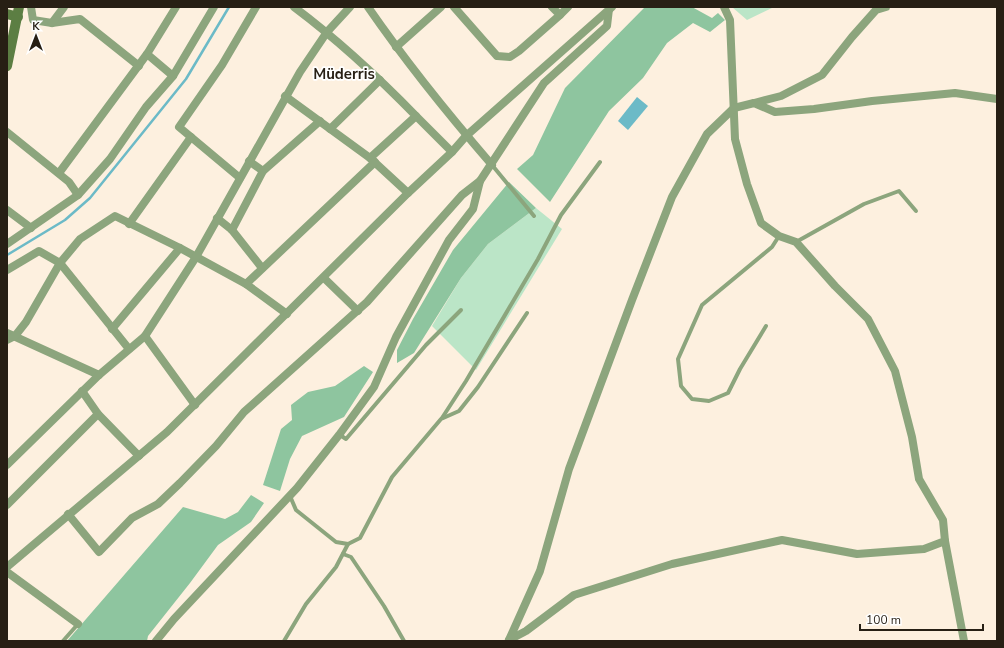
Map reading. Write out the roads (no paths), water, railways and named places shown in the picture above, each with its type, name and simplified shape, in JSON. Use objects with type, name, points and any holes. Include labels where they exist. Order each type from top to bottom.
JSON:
[{"type":"main road","points":[[7,14],[18,12],[7,66]]},
{"type":"street","points":[[31,7],[33,20],[52,23],[80,19],[138,66]]},
{"type":"street","points":[[52,23],[64,7]]},
{"type":"street","points":[[7,244],[78,195],[110,159],[146,107],[173,76],[214,7]]},
{"type":"street","points":[[240,178],[180,128],[222,65],[256,7]]},
{"type":"street","points":[[294,7],[327,32],[380,80],[452,152]]},
{"type":"street","points":[[7,465],[99,375],[145,336],[196,257],[285,96],[327,32],[350,7]]},
{"type":"street","points":[[368,7],[396,48],[466,136],[492,165]]},
{"type":"street","points":[[396,48],[441,7]]},
{"type":"street","points":[[454,7],[497,56],[510,57],[519,51],[568,7]]},
{"type":"street","points":[[552,7],[560,15]]},
{"type":"street","points":[[724,7],[730,20],[735,139],[747,184],[761,223],[779,236],[796,242],[835,286],[868,319],[895,371],[912,437],[919,479],[943,520],[945,541],[964,641]]},
{"type":"street","points":[[509,641],[540,571],[568,469],[672,197],[707,134],[734,108],[780,96],[822,75],[852,37],[876,10],[886,7]]},
{"type":"street","points":[[59,173],[147,54],[173,8]]},
{"type":"street","points":[[7,567],[167,432],[324,278],[408,193],[452,152],[466,136],[610,8]]},
{"type":"street","points":[[68,514],[99,552],[132,518],[158,504],[216,446],[244,412],[368,302],[462,195],[480,182],[544,83],[607,26],[610,8]]},
{"type":"street","points":[[147,54],[173,76]]},
{"type":"street","points":[[330,129],[380,80]]},
{"type":"street","points":[[754,103],[775,112],[955,93],[997,99]]},
{"type":"street","points":[[285,96],[373,160],[408,193]]},
{"type":"street","points":[[246,284],[416,116]]},
{"type":"street","points":[[232,230],[263,171],[320,122]]},
{"type":"street","points":[[7,132],[59,173],[69,182],[78,195]]},
{"type":"street","points":[[129,224],[191,137]]},
{"type":"street","points":[[249,161],[263,171]]},
{"type":"street","points":[[156,641],[174,619],[290,496],[339,435],[374,387],[396,337],[450,240],[473,209],[480,182]]},
{"type":"street","points":[[7,210],[31,228]]},
{"type":"street","points":[[7,340],[15,336],[26,322],[60,263],[80,239],[115,216],[180,248],[246,284],[287,314]]},
{"type":"street","points":[[217,218],[232,230],[262,268]]},
{"type":"street","points":[[112,329],[180,248]]},
{"type":"street","points":[[7,270],[39,251],[60,263],[128,349]]},
{"type":"street","points":[[324,278],[358,311]]},
{"type":"street","points":[[7,333],[99,375]]},
{"type":"street","points":[[145,336],[195,405]]},
{"type":"street","points":[[82,391],[98,414],[138,456]]},
{"type":"street","points":[[7,505],[98,414]]},
{"type":"street","points":[[509,641],[574,595],[672,564],[782,540],[857,554],[924,549],[945,541]]},
{"type":"street","points":[[7,572],[78,624]]},
{"type":"lane","points":[[290,496],[296,510],[336,542],[348,544],[360,538],[392,477],[441,419],[466,381],[538,259],[561,215],[600,162]]},
{"type":"lane","points":[[492,165],[534,216]]},
{"type":"lane","points":[[796,242],[864,204],[899,191],[916,211]]},
{"type":"lane","points":[[766,326],[740,370],[728,394],[709,401],[692,399],[681,386],[678,359],[702,305],[772,247],[779,236]]},
{"type":"lane","points":[[339,435],[346,439],[426,345],[461,310]]},
{"type":"lane","points":[[441,419],[459,411],[474,393],[527,313]]},
{"type":"lane","points":[[284,641],[306,604],[336,567],[348,544]]},
{"type":"lane","points":[[343,554],[352,557],[384,606],[404,641]]},
{"type":"lane","points":[[63,641],[78,624]]},
{"type":"water","points":[[637,97],[648,106],[628,130],[618,121]]},
{"type":"waterway","points":[[7,255],[65,220],[90,198],[186,79],[229,7]]},
{"type":"district","name":"Müderris","points":[[344,74]]}]
